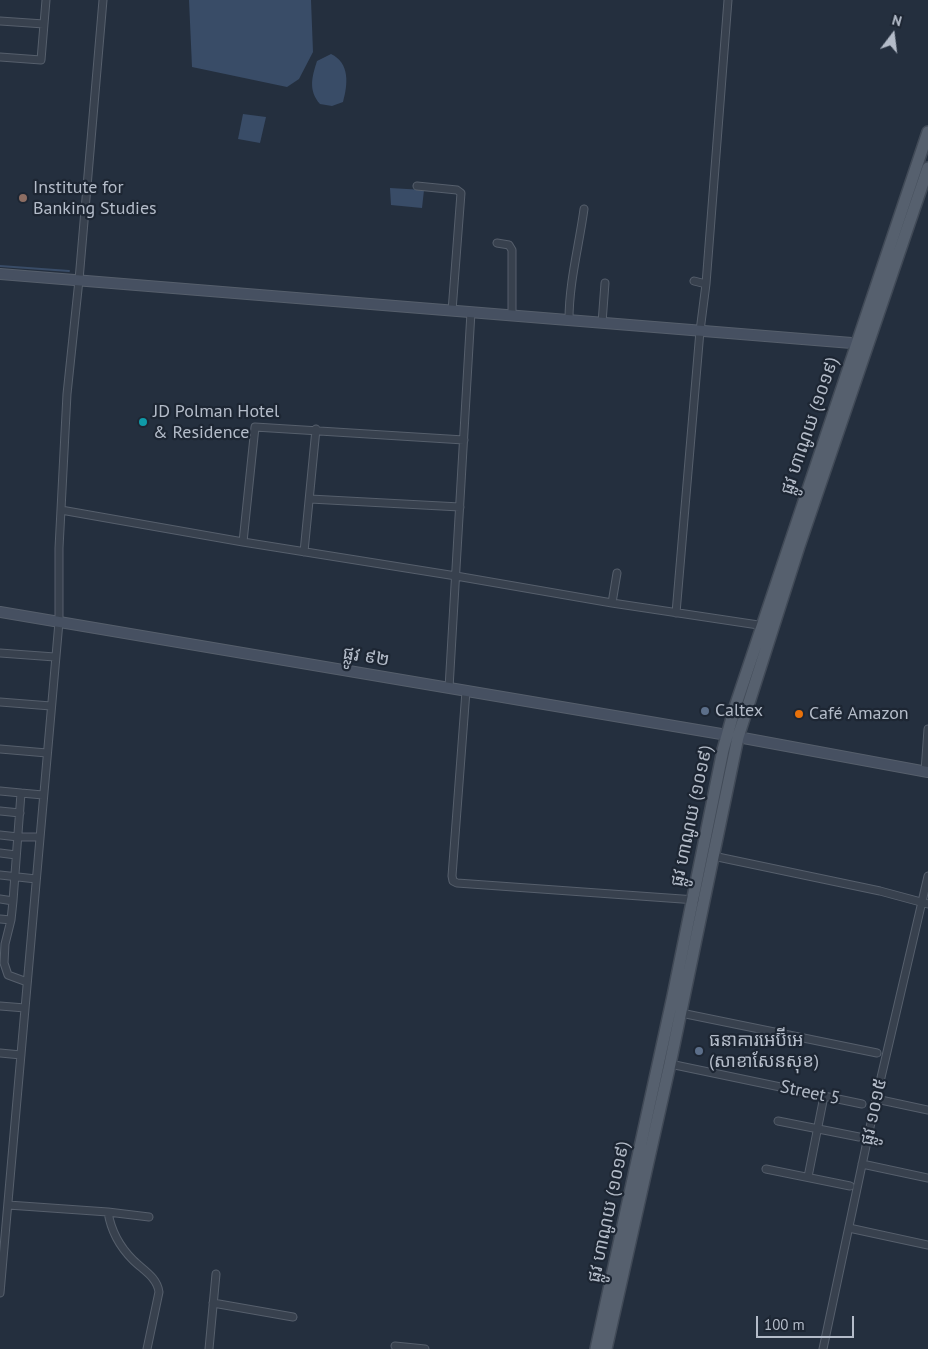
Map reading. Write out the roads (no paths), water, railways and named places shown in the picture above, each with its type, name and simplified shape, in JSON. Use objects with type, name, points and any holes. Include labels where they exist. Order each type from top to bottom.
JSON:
[{"type":"main road","name":"ផ្លូវ ហាណូយ (១០១៩)","points":[[863,344],[928,133]]},
{"type":"main road","name":"ផ្លូវ ហាណូយ (១០១៩)","points":[[606,1349],[681,1013],[698,900],[713,856],[733,736],[735,706],[767,626],[863,344],[928,168]]},
{"type":"main road","points":[[0,274],[863,344]]},
{"type":"main road","name":"ផ្លូវ ៩២","points":[[0,612],[733,736],[926,771]]},
{"type":"main road","name":"ផ្លូវ ហាណូយ (១០១៩)","points":[[596,1349],[698,900],[733,736]]},
{"type":"street","points":[[0,57],[41,60],[46,0]]},
{"type":"street","points":[[0,1293],[3,1220],[8,1205],[59,622],[61,510],[67,394],[79,280],[103,0]]},
{"type":"street","points":[[676,613],[700,331],[706,284],[728,0]]},
{"type":"street","points":[[0,21],[44,24]]},
{"type":"street","points":[[417,186],[457,190],[461,193],[452,310]]},
{"type":"street","points":[[569,320],[569,303],[574,266],[584,209]]},
{"type":"street","points":[[497,243],[509,245],[512,250],[512,315]]},
{"type":"street","points":[[694,281],[706,284]]},
{"type":"street","points":[[602,323],[605,283]]},
{"type":"street","points":[[449,688],[471,312]]},
{"type":"street","points":[[243,542],[256,426],[464,440]]},
{"type":"street","points":[[304,552],[316,430]]},
{"type":"street","points":[[310,499],[460,507]]},
{"type":"street","points":[[61,510],[612,603],[767,626]]},
{"type":"street","points":[[612,603],[617,573]]},
{"type":"street","points":[[0,653],[55,657]]},
{"type":"street","points":[[466,691],[453,881],[457,883],[698,900]]},
{"type":"street","points":[[0,702],[51,706]]},
{"type":"street","points":[[926,771],[928,729]]},
{"type":"street","points":[[0,749],[47,753]]},
{"type":"street","points":[[0,790],[43,795]]},
{"type":"street","points":[[21,793],[11,920],[3,943],[2,963],[8,975],[27,982]]},
{"type":"street","points":[[0,811],[20,813]]},
{"type":"street","points":[[0,834],[18,837],[40,837]]},
{"type":"street","points":[[0,853],[16,855]]},
{"type":"street","points":[[713,856],[880,891],[925,903]]},
{"type":"street","points":[[0,875],[36,879]]},
{"type":"street","name":"ផ្លូវ ១០១៥","points":[[823,1349],[876,1099],[925,903],[928,876]]},
{"type":"street","points":[[0,899],[13,901]]},
{"type":"street","points":[[0,919],[11,920]]},
{"type":"street","points":[[0,1006],[25,1008]]},
{"type":"street","points":[[681,1013],[877,1053]]},
{"type":"street","points":[[0,1053],[21,1055]]},
{"type":"street","name":"Street 5","points":[[670,1064],[862,1104]]},
{"type":"street","points":[[808,1177],[824,1096]]},
{"type":"street","points":[[876,1099],[928,1110]]},
{"type":"street","points":[[778,1120],[859,1137]]},
{"type":"street","points":[[862,1164],[928,1178]]},
{"type":"street","points":[[766,1169],[850,1186]]},
{"type":"street","points":[[8,1205],[150,1217]]},
{"type":"street","points":[[108,1212],[111,1228],[123,1248],[153,1278],[158,1286],[159,1292],[147,1349]]},
{"type":"street","points":[[849,1228],[928,1245]]},
{"type":"street","points":[[209,1349],[216,1274]]},
{"type":"street","points":[[213,1303],[293,1317]]},
{"type":"street","points":[[395,1346],[425,1349]]},
{"type":"water","points":[[189,0],[311,0],[313,52],[299,79],[287,87],[192,67]]},
{"type":"water","points":[[331,54],[342,63],[346,75],[343,102],[332,106],[320,104],[312,88],[317,61]]},
{"type":"water","points":[[243,114],[266,117],[260,143],[238,139]]},
{"type":"water","points":[[390,188],[424,190],[422,208],[391,205]]},
{"type":"waterway","points":[[0,266],[69,271]]},
{"type":"place","name":"Institute for Banking Studies","points":[[23,198]]},
{"type":"place","name":"JD Polman Hotel & Residence","points":[[143,422]]},
{"type":"place","name":"Caltex","points":[[705,711]]},
{"type":"place","name":"Café Amazon","points":[[799,714]]},
{"type":"place","name":"ធនាគារអេប៊ីអេ (សាខាសែនសុខ)","points":[[699,1051]]}]
